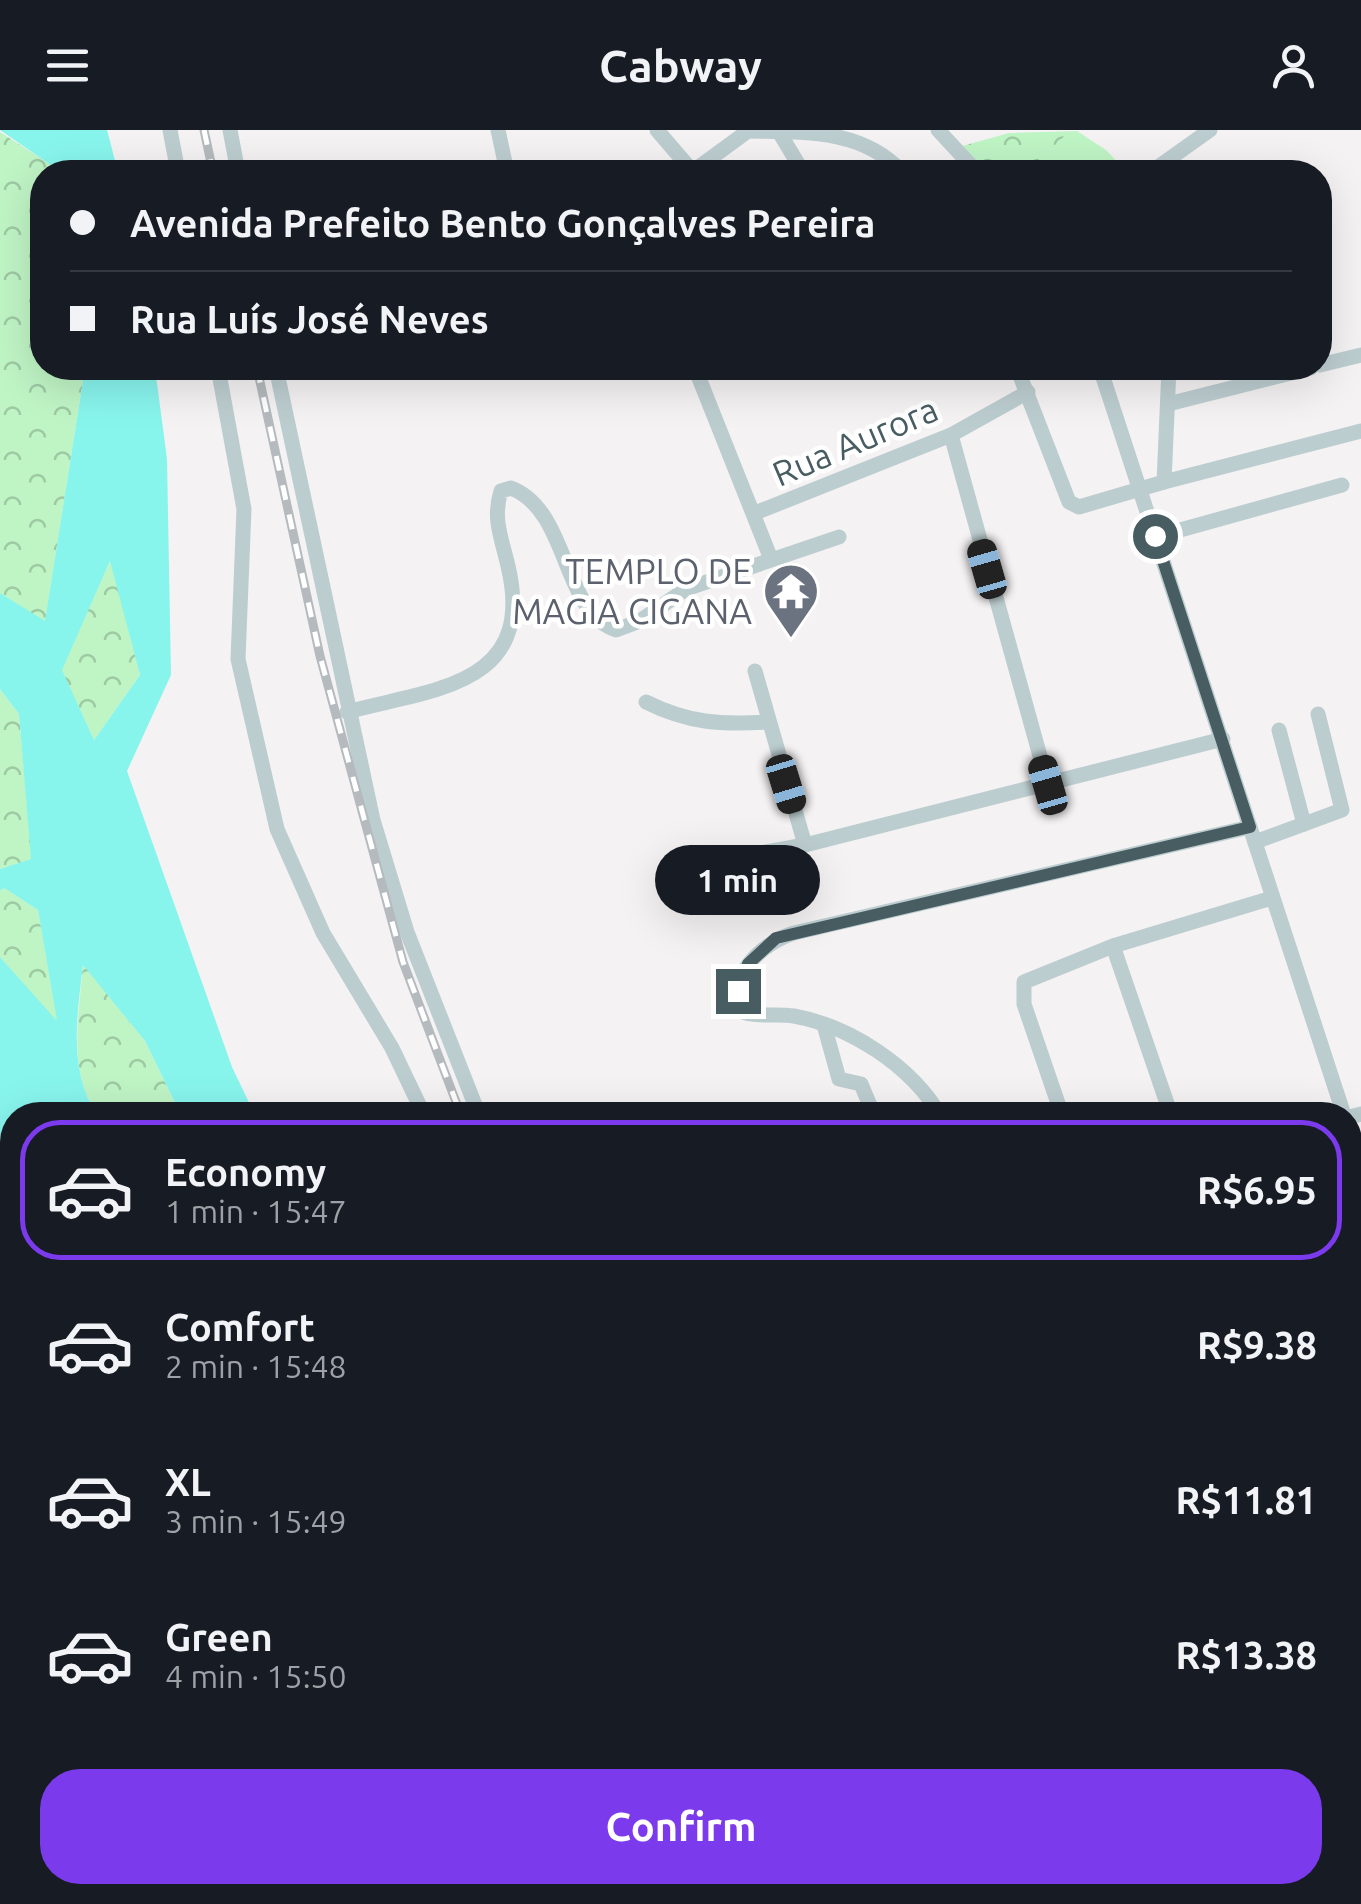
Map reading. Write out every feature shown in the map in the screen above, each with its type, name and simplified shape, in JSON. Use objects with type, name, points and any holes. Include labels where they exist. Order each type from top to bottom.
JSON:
[{"type":"street","points":[[170,130],[176,160]]},
{"type":"street","points":[[230,130],[236,160]]},
{"type":"street","points":[[498,130],[504,160]]},
{"type":"street","points":[[657,130],[682,160]]},
{"type":"street","points":[[708,160],[748,130],[838,131],[866,136],[893,160]]},
{"type":"street","points":[[938,130],[966,160]]},
{"type":"street","points":[[1168,160],[1210,130]]},
{"type":"street","points":[[779,132],[796,160]]},
{"type":"street","points":[[1332,362],[1361,355]]},
{"type":"street","points":[[220,380],[244,509],[238,658],[277,829],[322,933],[392,1048],[418,1102]]},
{"type":"street","points":[[278,380],[346,712],[407,932],[474,1102]]},
{"type":"street","points":[[700,380],[772,559]]},
{"type":"street","points":[[1022,380],[1073,506],[1083,507],[1361,431]]},
{"type":"street","points":[[1104,380],[1342,1102]]},
{"type":"street","points":[[1164,482],[1169,380]]},
{"type":"street","points":[[1168,404],[1263,380]]},
{"type":"street","name":"Rua Aurora","points":[[755,513],[950,435],[1028,392]]},
{"type":"street","points":[[950,435],[1048,785]]},
{"type":"street","points":[[1155,536],[1342,486]]},
{"type":"street","points":[[346,712],[466,679],[490,666],[506,643],[511,618],[508,567],[495,508],[501,491],[511,488],[527,494],[553,528],[591,610],[605,626],[616,630],[640,620],[686,588],[839,537]]},
{"type":"street","points":[[756,671],[806,845]]},
{"type":"street","points":[[646,702],[678,718],[717,725],[768,722]]},
{"type":"street","points":[[933,1102],[906,1075],[855,1037],[798,1017],[744,1014],[737,1007],[748,964],[776,938],[1304,824],[1338,813],[1343,806],[1318,714]]},
{"type":"street","points":[[1279,730],[1304,824]]},
{"type":"street","points":[[722,860],[806,845],[1222,739]]},
{"type":"street","points":[[1058,1102],[1022,988],[1030,976],[1113,946],[1272,898]]},
{"type":"street","points":[[1113,946],[1167,1102]]},
{"type":"street","points":[[824,1025],[840,1079],[861,1084],[869,1102]]},
{"type":"green space","points":[[1077,131],[1116,160],[966,160],[955,148],[1009,133]]},
{"type":"green space","points":[[0,132],[44,160],[30,160],[30,380],[83,380],[45,622],[0,593]]},
{"type":"green space","points":[[1069,132],[1094,160],[1038,160]]},
{"type":"green space","points":[[111,559],[140,675],[94,740],[61,670]]},
{"type":"green space","points":[[0,689],[19,714],[32,859],[0,869]]},
{"type":"green space","points":[[4,888],[38,910],[58,1024],[0,957],[0,891]]},
{"type":"green space","points":[[83,964],[145,1041],[175,1102],[90,1102],[78,1061]]},
{"type":"water","points":[[0,130],[107,130],[115,160],[44,160]]},
{"type":"water","points":[[83,380],[157,380],[167,459],[171,675],[127,771],[232,1067],[249,1102],[175,1102],[145,1041],[83,965],[77,1043],[82,1080],[90,1102],[0,1102],[0,957],[57,1021],[38,910],[4,888],[0,891],[0,869],[31,859],[19,714],[0,689],[0,593],[45,621]],"holes":[[[110,561],[140,675],[94,740],[62,670]]]},
{"type":"railway","points":[[204,130],[210,160]]},
{"type":"railway","points":[[260,380],[320,656],[403,962],[456,1102]]},
{"type":"place","name":"TEMPLO DE MAGIA CIGANA","points":[[791,640]]},
{"type":"route","points":[[738,991],[748,964],[776,938],[1250,827],[1155,536]]}]
